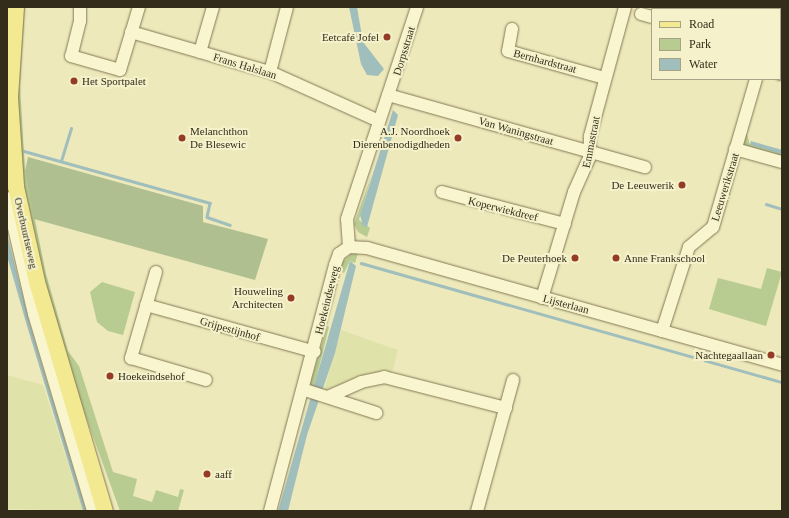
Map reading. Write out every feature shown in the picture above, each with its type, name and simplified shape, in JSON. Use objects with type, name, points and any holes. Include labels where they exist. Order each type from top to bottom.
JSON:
[{"type":"main road","name":"Overbuurtseweg","points":[[16,7],[10,98],[16,187],[37,282],[105,511]]},
{"type":"main road","name":"Overbuurtseweg","points":[[67,382],[116,511]]},
{"type":"street","points":[[80,7],[80,21],[71,56],[120,70],[139,7]]},
{"type":"street","points":[[200,52],[213,7]]},
{"type":"street","points":[[270,72],[287,7]]},
{"type":"street","name":"Dorpsstraat","points":[[388,95],[417,7]]},
{"type":"street","name":"Emmastraat","points":[[542,298],[564,224],[590,152],[590,136],[621,8]]},
{"type":"street","name":"Bernhardstraat","points":[[512,29],[508,51],[605,78]]},
{"type":"street","name":"Frans Halslaan","points":[[131,32],[270,72],[377,120]]},
{"type":"street","points":[[735,148],[756,80]]},
{"type":"street","points":[[349,247],[348,219],[377,120],[388,95]]},
{"type":"street","name":"Van Waningstraat","points":[[388,95],[645,167]]},
{"type":"street","name":"Leeuwerikstraat","points":[[662,330],[689,247],[713,227],[735,148],[782,162]]},
{"type":"street","name":"Koperwiekdreef","points":[[442,192],[564,224]]},
{"type":"street","name":"Overbuurtseweg","points":[[7,198],[34,314],[93,511]]},
{"type":"street","name":"Lijsterlaan","points":[[349,247],[367,248],[782,365]]},
{"type":"street","name":"Hoekeindseweg","points":[[270,511],[308,391],[315,352],[339,254],[349,247]]},
{"type":"street","points":[[156,272],[131,358],[206,380]]},
{"type":"street","name":"Grijpestijnhof","points":[[146,305],[315,352]]},
{"type":"street","points":[[327,395],[361,382],[384,377],[506,408]]},
{"type":"street","points":[[477,511],[513,380]]},
{"type":"street","points":[[308,391],[327,395],[376,413]]},
{"type":"green space","points":[[19,7],[25,7],[20,86],[25,171],[46,274],[68,351],[79,366],[113,472],[137,479],[133,496],[152,502],[156,490],[178,497],[180,489],[184,490],[178,511],[120,511],[73,381],[30,230],[14,118]]},
{"type":"green space","points":[[746,131],[750,145],[782,154],[782,158],[741,147]]},
{"type":"green space","points":[[28,157],[203,206],[203,222],[268,239],[255,280],[34,219],[25,171]]},
{"type":"green space","points":[[372,174],[359,220],[370,228],[367,237],[358,232],[354,224]]},
{"type":"green space","points":[[352,253],[358,253],[355,263],[350,261],[344,273],[340,271],[342,262]]},
{"type":"green space","points":[[767,268],[782,272],[766,326],[709,309],[718,278],[761,289]]},
{"type":"green space","points":[[102,282],[135,292],[123,335],[108,331],[97,322],[90,292]]},
{"type":"green space","points":[[327,326],[329,327],[314,388],[310,384]]},
{"type":"green space","points":[[341,330],[398,350],[392,373],[324,390]]},
{"type":"green space","points":[[7,375],[43,385],[83,511],[7,509]]},
{"type":"water","points":[[349,7],[357,7],[363,42],[384,69],[378,76],[367,75],[361,64]]},
{"type":"water","points":[[393,110],[398,115],[367,227],[363,226],[360,215]]},
{"type":"water","points":[[751,141],[782,150],[781,154],[750,145]]},
{"type":"water","points":[[7,234],[30,325],[86,511],[83,511],[7,256]]},
{"type":"water","points":[[350,261],[356,266],[335,353],[307,435],[288,511],[278,511]]},
{"type":"waterway","points":[[61,161],[71,129]]},
{"type":"waterway","points":[[24,151],[210,203],[207,217],[230,225]]},
{"type":"waterway","points":[[766,204],[782,209]]},
{"type":"waterway","points":[[361,263],[782,382]]},
{"type":"place","name":"Eetcafé Jofel","points":[[387,37]]},
{"type":"place","name":"Het Sportpalet","points":[[74,81]]},
{"type":"place","name":"Melanchthon De Blesewic","points":[[182,138]]},
{"type":"place","name":"A.J. Noordhoek Dierenbenodigdheden","points":[[458,138]]},
{"type":"place","name":"De Leeuwerik","points":[[682,185]]},
{"type":"place","name":"De Peuterhoek","points":[[575,258]]},
{"type":"place","name":"Anne Frankschool","points":[[616,258]]},
{"type":"place","name":"Houweling Architecten","points":[[291,298]]},
{"type":"place","name":"Nachtegaallaan","points":[[771,355]]},
{"type":"place","name":"Hoekeindsehof","points":[[110,376]]},
{"type":"place","name":"aaff","points":[[207,474]]}]
